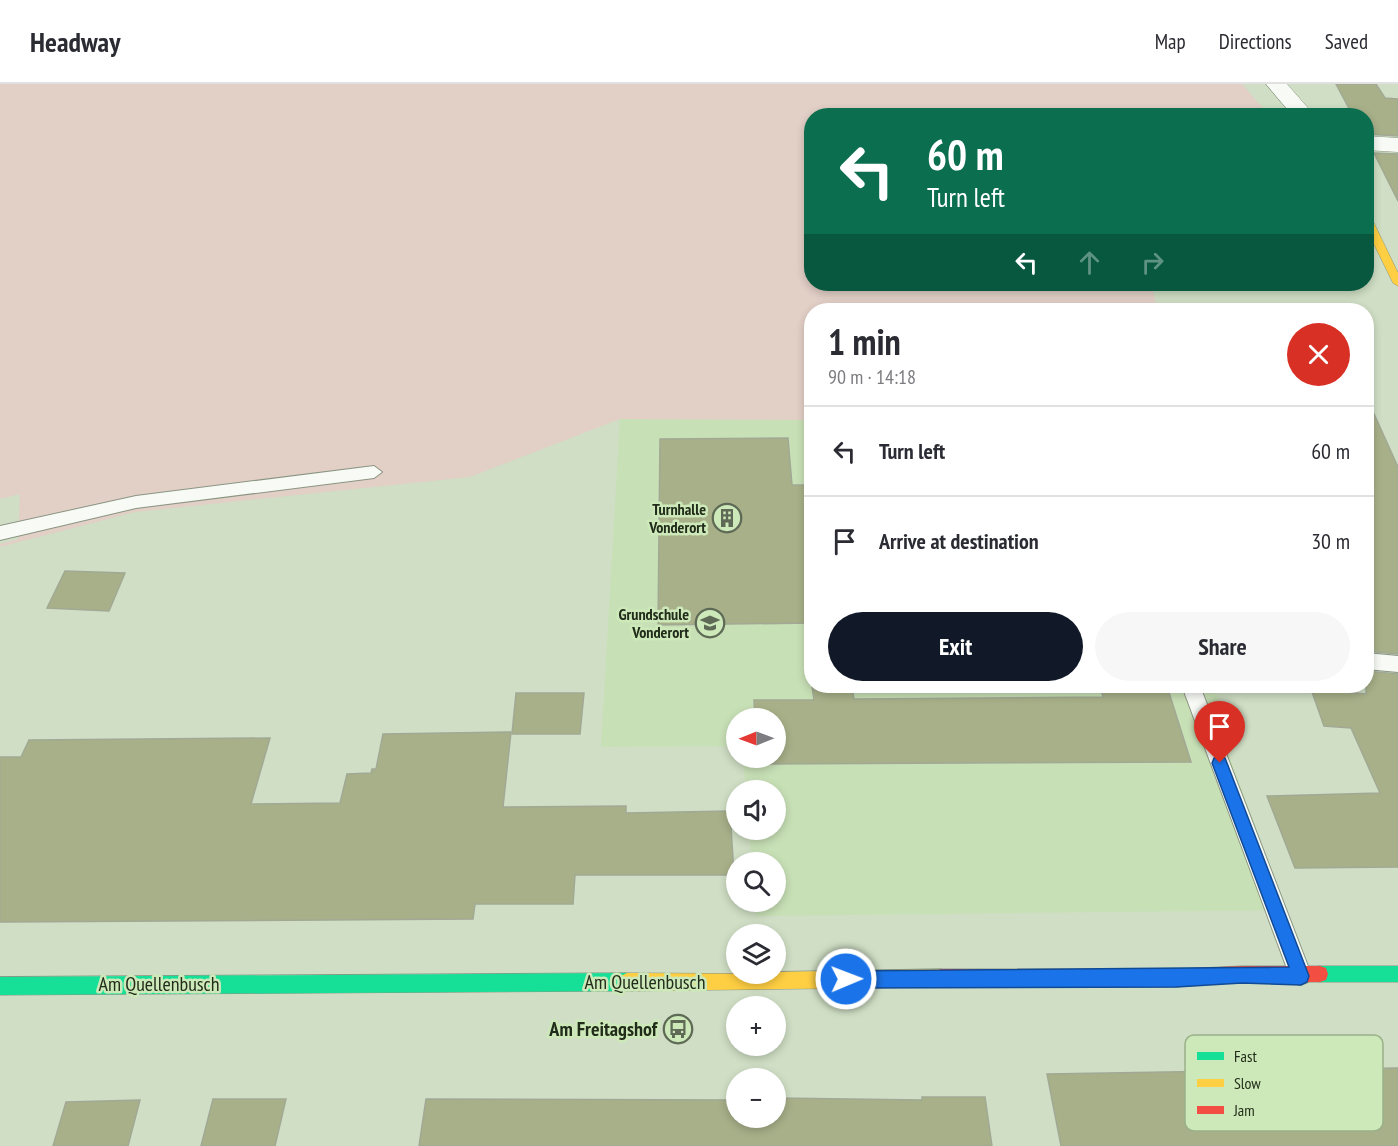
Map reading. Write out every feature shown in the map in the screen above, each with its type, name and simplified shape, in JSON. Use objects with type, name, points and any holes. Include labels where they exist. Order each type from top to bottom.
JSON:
[{"type":"street","points":[[1276,84],[1298,108]]},
{"type":"street","points":[[1374,144],[1398,145]]},
{"type":"street","points":[[1374,234],[1398,283]]},
{"type":"street","name":"Am Quellenbusch","points":[[0,986],[690,982],[978,977],[1176,978],[1242,974],[1301,976],[1398,974]]},
{"type":"lane","points":[[0,533],[136,502],[374,472]]},
{"type":"lane","points":[[1374,662],[1398,664]]},
{"type":"lane","points":[[1194,693],[1301,976]]},
{"type":"shaded area","points":[[0,84],[1242,84],[1263,108],[804,108],[804,291],[1153,291],[1156,303],[804,303],[804,420],[620,419],[470,477],[135,512],[0,547],[0,544],[18,539],[20,494],[0,499]]},
{"type":"shaded area","name":"Grundschule Vonderort","points":[[620,419],[804,420],[804,693],[1216,693],[1234,743],[1224,741],[1286,910],[756,916],[756,912],[786,912],[786,852],[751,852],[750,840],[786,840],[786,780],[745,780],[744,768],[786,768],[786,708],[726,708],[726,746],[601,747]]},
{"type":"building","points":[[1336,84],[1376,84],[1385,98],[1398,99],[1398,136],[1374,134],[1374,108],[1349,108]]},
{"type":"building","points":[[1374,153],[1398,154],[1398,201]]},
{"type":"building","points":[[1374,414],[1398,467],[1398,654],[1374,652]]},
{"type":"building","points":[[788,438],[792,485],[804,485],[804,623],[658,625],[660,439]]},
{"type":"building","points":[[65,571],[125,573],[109,611],[47,608]]},
{"type":"building","points":[[1374,672],[1398,674],[1398,867],[1295,868],[1267,796],[1380,793],[1351,728],[1324,726],[1312,693],[1374,693]]},
{"type":"building","points":[[516,693],[584,693],[580,734],[512,734]]},
{"type":"building","points":[[813,693],[853,693],[854,699],[1103,697],[1102,693],[1169,693],[1191,762],[786,764],[786,708],[754,708],[754,700],[814,700]]},
{"type":"building","points":[[511,732],[503,807],[626,806],[626,813],[726,811],[726,840],[732,840],[733,852],[726,852],[726,875],[575,875],[573,904],[475,904],[473,919],[0,922],[0,757],[21,757],[29,740],[270,738],[251,804],[340,803],[347,774],[371,773],[372,769],[376,769],[383,734]]},
{"type":"building","points":[[1383,1068],[1398,1068],[1398,1146],[1061,1146],[1047,1074],[1185,1072],[1185,1131],[1383,1131]]},
{"type":"building","points":[[922,1097],[985,1097],[992,1146],[419,1146],[426,1099],[726,1100],[726,1128],[786,1128],[786,1098],[922,1100]]},
{"type":"building","points":[[213,1099],[286,1099],[275,1146],[201,1146]]},
{"type":"building","points":[[140,1100],[128,1146],[53,1146],[66,1102]]},
{"type":"traffic: fast","points":[[1320,974],[1398,974]]},
{"type":"traffic: fast","points":[[0,986],[627,982]]},
{"type":"traffic: slow","points":[[1374,234],[1398,283]]},
{"type":"traffic: slow","points":[[627,982],[941,978]]},
{"type":"traffic: jam","points":[[941,978],[1176,978],[1242,974],[1320,974]]},
{"type":"place","name":"Turnhalle Vonderort","points":[[727,518]]},
{"type":"place","name":"Grundschule Vonderort","points":[[710,623]]},
{"type":"place","name":"Am Freitagshof","points":[[678,1029]]},
{"type":"route","points":[[846,979],[1176,978],[1242,974],[1301,976],[1220,763]]}]
